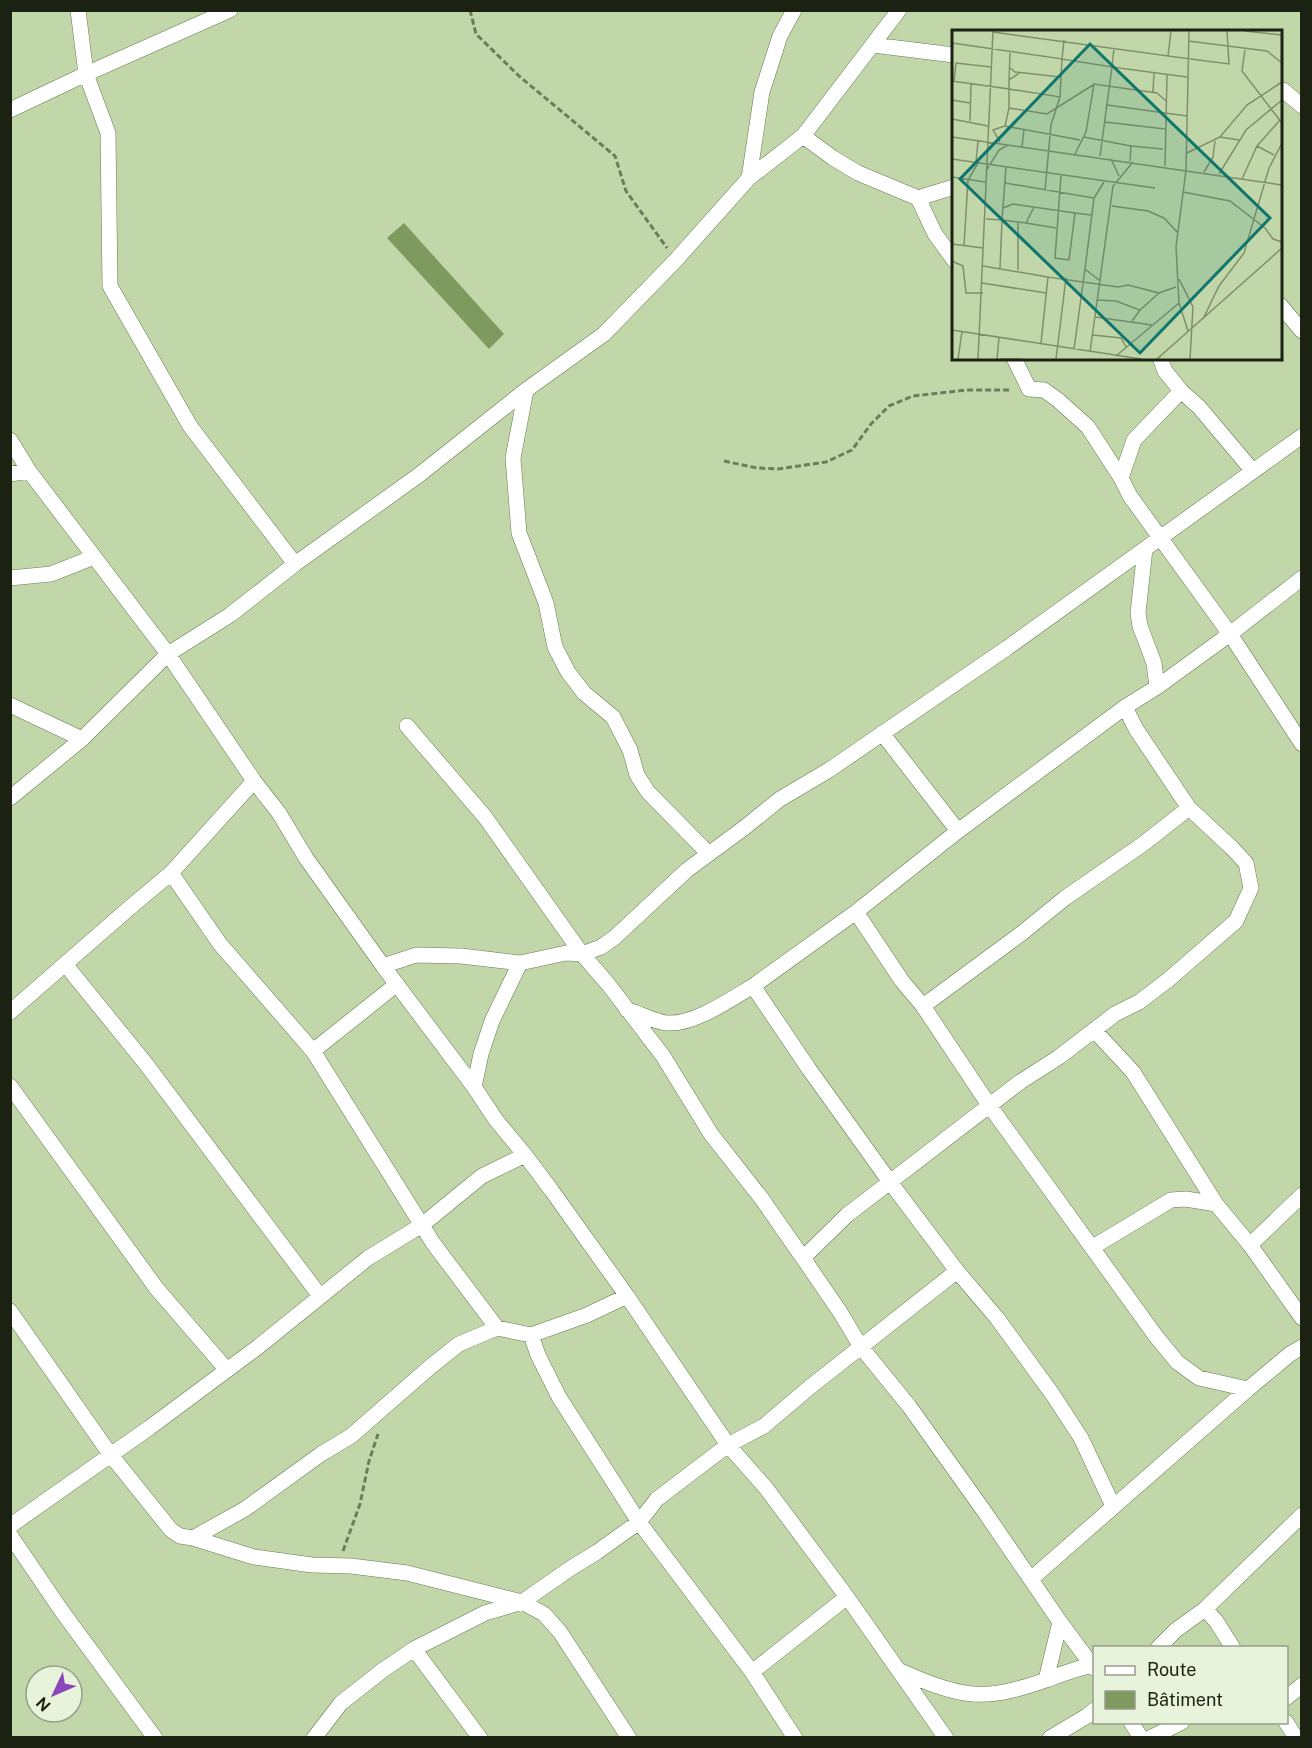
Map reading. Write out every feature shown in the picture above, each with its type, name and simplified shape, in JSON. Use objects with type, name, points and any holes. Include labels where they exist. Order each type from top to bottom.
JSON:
[{"type":"street","points":[[78,10],[86,74],[108,133],[110,286],[190,426],[295,564]]},
{"type":"street","points":[[10,110],[230,10]]},
{"type":"street","points":[[749,178],[762,92],[780,36],[794,10]]},
{"type":"street","points":[[10,798],[82,739],[168,654],[230,615],[295,564],[419,475],[526,390],[604,334],[675,261],[749,178],[803,135],[899,10]]},
{"type":"street","points":[[873,45],[952,55]]},
{"type":"street","points":[[1282,90],[1302,92]]},
{"type":"street","points":[[1282,90],[1302,106]]},
{"type":"street","points":[[803,135],[833,158],[858,173],[918,198],[952,188]]},
{"type":"street","points":[[918,198],[935,234],[952,257]]},
{"type":"street","points":[[1282,306],[1302,331]]},
{"type":"street","points":[[1015,360],[1029,389],[1044,390],[1088,427],[1130,496],[1230,634],[1299,735]]},
{"type":"street","points":[[1161,360],[1180,391],[1199,407],[1252,470]]},
{"type":"street","points":[[526,390],[513,458],[519,533],[546,603],[555,648],[568,672],[584,693],[613,717],[630,750],[637,775],[648,792],[709,854]]},
{"type":"street","points":[[1121,478],[1134,440],[1180,391]]},
{"type":"street","points":[[383,966],[416,955],[461,956],[520,963],[566,953],[582,954],[601,947],[614,938],[687,870],[780,799],[829,770],[1016,641],[1302,436]]},
{"type":"street","points":[[10,440],[29,471],[168,654],[254,781],[279,813],[306,858],[383,966],[496,1120],[525,1155],[627,1296],[728,1445],[766,1488],[946,1737]]},
{"type":"street","points":[[10,474],[29,471]]},
{"type":"street","points":[[1145,549],[1138,613],[1140,626],[1154,663],[1156,687]]},
{"type":"street","points":[[10,579],[51,574],[94,557]]},
{"type":"street","points":[[627,1010],[670,1024],[702,1015],[753,986],[856,912],[958,831],[1125,707],[1230,634],[1302,578]]},
{"type":"street","points":[[10,705],[82,739]]},
{"type":"street","points":[[803,1258],[847,1215],[1020,1082],[1059,1057],[1115,1014],[1139,1002],[1236,921],[1251,888],[1246,863],[1189,808],[1136,729],[1125,707]]},
{"type":"street","points":[[407,726],[485,817],[582,954],[663,1056],[711,1134],[762,1199],[861,1347],[909,1406],[1060,1622],[1093,1665]]},
{"type":"street","points":[[882,733],[958,831]]},
{"type":"street","points":[[10,1011],[171,873],[254,781]]},
{"type":"street","points":[[923,1006],[1022,933],[1065,898],[1143,844],[1189,808]]},
{"type":"street","points":[[171,873],[220,944],[313,1051],[433,1243],[497,1328]]},
{"type":"street","points":[[856,912],[902,981],[923,1006],[989,1106],[1177,1362],[1199,1378],[1248,1389]]},
{"type":"street","points":[[474,1087],[481,1054],[492,1021],[520,963]]},
{"type":"street","points":[[65,964],[146,1064],[320,1296]]},
{"type":"street","points":[[313,1051],[397,984]]},
{"type":"street","points":[[753,986],[890,1182],[997,1318],[1059,1403],[1081,1438],[1113,1506]]},
{"type":"street","points":[[1094,1030],[1133,1072],[1216,1204],[1250,1245],[1302,1318]]},
{"type":"street","points":[[10,1086],[157,1289],[227,1370]]},
{"type":"street","points":[[10,1526],[149,1428],[258,1347],[368,1258],[422,1225],[482,1176],[525,1155]]},
{"type":"street","points":[[1250,1245],[1302,1195]]},
{"type":"street","points":[[1093,1247],[1171,1200],[1186,1198],[1216,1204]]},
{"type":"street","points":[[314,1737],[341,1704],[383,1670],[414,1649],[485,1613],[522,1602],[639,1522],[657,1499],[728,1445],[764,1426],[957,1270]]},
{"type":"street","points":[[194,1538],[246,1509],[321,1454],[351,1436],[459,1344],[497,1328],[531,1335],[586,1315],[627,1296]]},
{"type":"street","points":[[10,1311],[110,1454],[171,1530],[180,1536],[194,1538],[254,1557],[312,1565],[351,1566],[407,1573],[522,1602],[544,1614],[560,1632],[629,1737]]},
{"type":"street","points":[[531,1335],[538,1355],[559,1397],[639,1522],[752,1672],[795,1737]]},
{"type":"street","points":[[1031,1579],[1248,1389],[1290,1354],[1302,1347]]},
{"type":"street","points":[[1159,1646],[1176,1630],[1205,1609],[1302,1515]]},
{"type":"street","points":[[10,1535],[61,1610],[155,1737]]},
{"type":"street","points":[[752,1672],[847,1597]]},
{"type":"street","points":[[1205,1609],[1232,1646]]},
{"type":"street","points":[[1046,1680],[1060,1622]]},
{"type":"street","points":[[414,1649],[480,1737]]},
{"type":"street","points":[[898,1670],[935,1686],[973,1694],[1008,1691],[1075,1669],[1093,1666]]},
{"type":"street","points":[[1288,1697],[1302,1685]]},
{"type":"street","points":[[1050,1737],[1093,1712]]},
{"type":"street","points":[[930,1737],[933,1720]]},
{"type":"street","points":[[1132,1724],[1141,1737]]},
{"type":"street","points":[[1150,1737],[1178,1724]]},
{"type":"street","points":[[1288,1724],[1296,1737]]},
{"type":"path","points":[[470,10],[476,34],[519,76],[615,156],[626,190],[675,261]]},
{"type":"path","points":[[724,461],[757,468],[778,469],[826,462],[852,450],[871,424],[889,406],[913,396],[966,390],[1029,389]]},
{"type":"path","points":[[336,1567],[360,1504],[378,1432]]},
{"type":"building","points":[[404,223],[504,334],[489,349],[387,238]]}]
